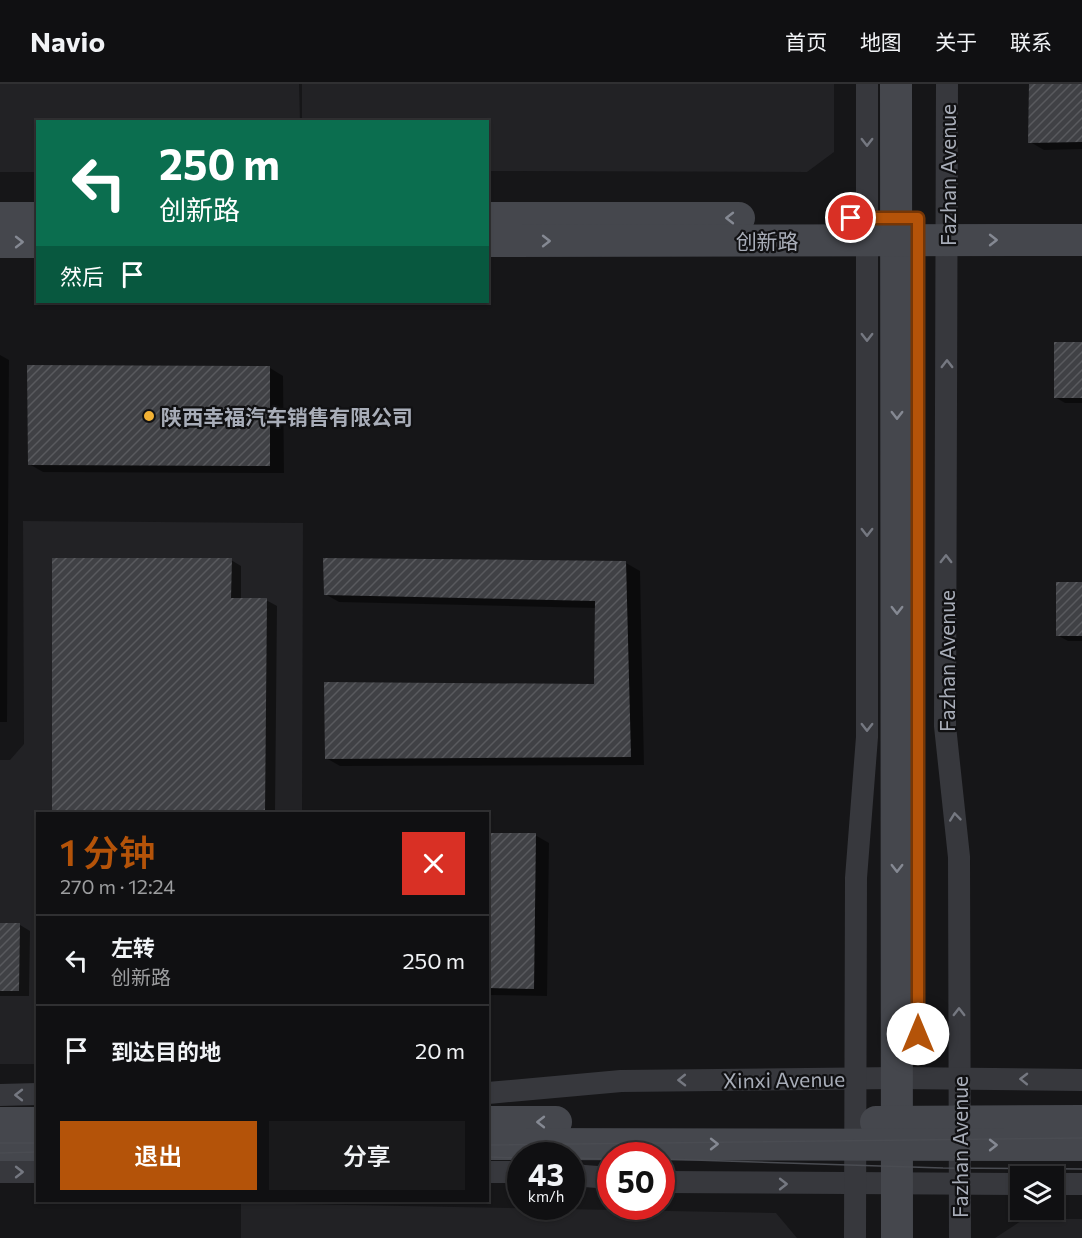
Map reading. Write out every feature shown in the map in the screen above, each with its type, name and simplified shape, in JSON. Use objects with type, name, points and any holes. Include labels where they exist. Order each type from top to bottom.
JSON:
[{"type":"street","name":"Fazhan Avenue","points":[[867,84],[907,229],[908,1184],[918,1238]]},
{"type":"street","name":"Fazhan Avenue","points":[[896,84],[945,726],[959,857],[960,1238]]},
{"type":"street","name":"Fazhan Avenue","points":[[855,1238],[856,878],[918,84]]},
{"type":"street","name":"Fazhan Avenue","points":[[907,229],[947,84]]},
{"type":"street","points":[[0,218],[36,218]]},
{"type":"street","name":"创新路","points":[[489,218],[907,229],[1082,240]]},
{"type":"street","name":"创新路","points":[[489,241],[907,229],[1082,218]]},
{"type":"street","points":[[0,242],[36,242]]},
{"type":"street","name":"Xinxi Avenue","points":[[489,1093],[621,1081],[855,1078],[1082,1080]]},
{"type":"street","points":[[0,1095],[36,1095]]},
{"type":"street","name":"Xinxi Avenue","points":[[960,1133],[1082,1121]]},
{"type":"street","name":"Xinxi Avenue","points":[[489,1122],[855,1133],[960,1133],[1082,1144]]},
{"type":"street","points":[[0,1123],[36,1123]]},
{"type":"street","name":"Xinxi Avenue","points":[[489,1144],[855,1133]]},
{"type":"street","points":[[0,1145],[36,1145]]},
{"type":"street","points":[[0,1172],[36,1172]]},
{"type":"street","points":[[489,1172],[507,1172]]},
{"type":"street","points":[[675,1182],[1010,1184]]},
{"type":"street","name":"Fazhan Avenue","points":[[897,1238],[908,1184]]},
{"type":"street","points":[[1064,1184],[1082,1184]]},
{"type":"shaded area","points":[[0,84],[299,84],[300,120],[36,120],[36,172],[0,172]]},
{"type":"shaded area","points":[[302,84],[834,84],[834,152],[807,172],[489,171],[489,120],[302,120]]},
{"type":"shaded area","points":[[23,521],[303,523],[302,812],[36,812],[36,1064],[0,1064],[0,760],[10,760],[24,744]]},
{"type":"shaded area","points":[[241,1203],[507,1208],[507,1220],[585,1220],[585,1209],[597,1210],[597,1220],[675,1220],[675,1211],[776,1213],[797,1238],[241,1238]]},
{"type":"shaded area","points":[[1082,1219],[1082,1238],[995,1238],[1022,1220]]},
{"type":"building","points":[[1029,84],[1082,84],[1082,142],[1028,143]]},
{"type":"building","points":[[1054,342],[1082,342],[1082,398],[1054,398]]},
{"type":"building","name":"陕西幸福汽车销售有限公司","points":[[27,365],[270,366],[270,466],[28,465]]},
{"type":"building","points":[[52,558],[232,558],[231,598],[267,598],[265,812],[52,812]]},
{"type":"building","points":[[323,558],[626,561],[631,757],[325,759],[324,682],[594,684],[595,601],[324,595]]},
{"type":"building","points":[[1056,582],[1082,582],[1082,636],[1056,636]]},
{"type":"building","points":[[489,833],[536,833],[534,989],[489,988]]},
{"type":"building","points":[[0,923],[20,923],[19,991],[0,991]]},
{"type":"tram line","points":[[489,1145],[1082,1138]]},
{"type":"tram line","points":[[0,1143],[36,1143]]},
{"type":"tram line","points":[[0,1153],[36,1152]]},
{"type":"tram line","points":[[489,1157],[507,1158]]},
{"type":"tram line","points":[[585,1158],[597,1159]]},
{"type":"tram line","points":[[675,1159],[943,1168],[1082,1169]]},
{"type":"place","name":"陕西幸福汽车销售有限公司","points":[[149,416]]},
{"type":"route","points":[[851,218],[918,218],[918,1034]]}]
